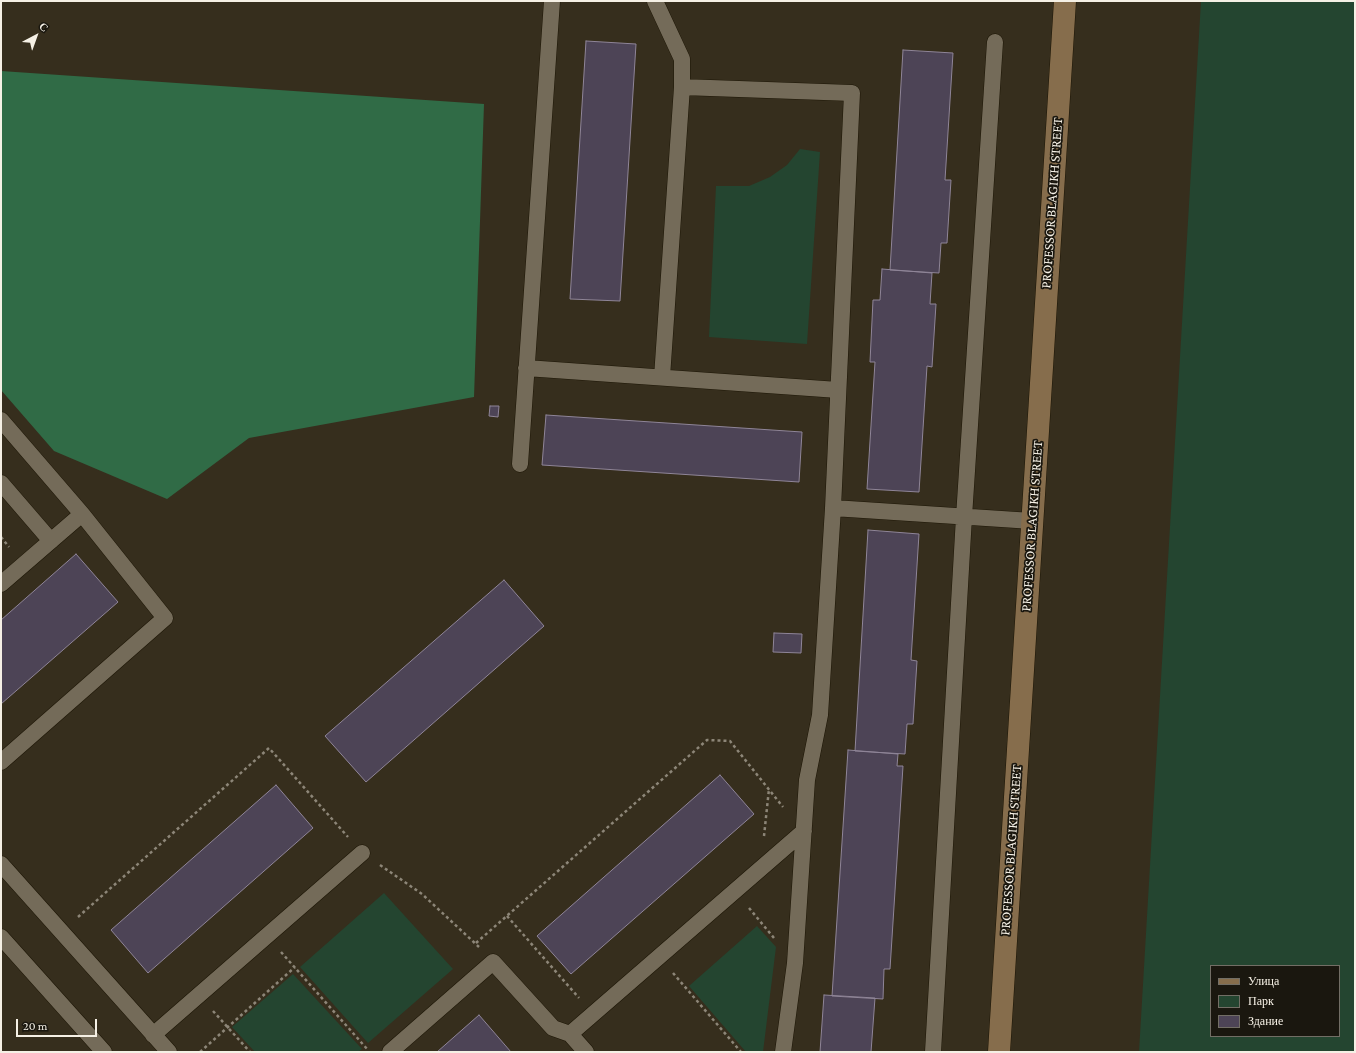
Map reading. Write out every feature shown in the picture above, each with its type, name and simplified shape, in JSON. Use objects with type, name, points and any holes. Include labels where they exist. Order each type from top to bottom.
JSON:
[{"type":"main road","name":"PROFESSOR BLAGIKH STREET","points":[[999,1052],[1065,1]]},
{"type":"lane","points":[[520,464],[552,1]]},
{"type":"lane","points":[[655,1],[682,59],[682,87],[662,378]]},
{"type":"lane","points":[[933,1052],[964,517],[995,42]]},
{"type":"lane","points":[[682,87],[852,93],[833,508],[820,716],[807,780],[795,964],[783,1052]]},
{"type":"lane","points":[[526,368],[838,390]]},
{"type":"lane","points":[[1,420],[82,514],[165,618],[1,762]]},
{"type":"lane","points":[[1,483],[51,541]]},
{"type":"lane","points":[[833,508],[1032,521]]},
{"type":"lane","points":[[1,584],[82,514]]},
{"type":"lane","points":[[570,1034],[804,831]]},
{"type":"lane","points":[[153,1035],[200,996],[362,853]]},
{"type":"lane","points":[[1,864],[169,1052]]},
{"type":"lane","points":[[1,937],[104,1052]]},
{"type":"lane","points":[[390,1052],[493,962],[553,1028],[570,1034],[586,1052]]},
{"type":"path","points":[[476,943],[707,740],[730,741],[804,831]]},
{"type":"path","points":[[62,931],[268,748],[362,853],[422,894],[476,943],[493,962]]},
{"type":"path","points":[[764,842],[769,788]]},
{"type":"path","points":[[735,891],[795,964]]},
{"type":"path","points":[[507,916],[594,1014]]},
{"type":"path","points":[[267,937],[370,1052]]},
{"type":"path","points":[[659,957],[741,1052]]},
{"type":"path","points":[[200,1052],[295,968]]},
{"type":"path","points":[[200,996],[250,1052]]},
{"type":"green space","points":[[1201,1],[1355,1],[1355,1052],[1139,1052]]},
{"type":"green space","points":[[1,71],[484,104],[474,397],[249,438],[167,499],[54,451],[1,390]]},
{"type":"green space","points":[[800,149],[820,152],[807,344],[709,337],[716,186],[749,186],[770,177],[787,165]]},
{"type":"green space","points":[[384,893],[453,969],[368,1043],[300,967]]},
{"type":"green space","points":[[757,926],[776,947],[763,1052],[746,1052],[689,986]]},
{"type":"green space","points":[[293,974],[362,1049],[358,1052],[255,1052],[232,1027]]},
{"type":"building","points":[[586,41],[636,44],[620,301],[570,299]]},
{"type":"building","points":[[903,50],[953,53],[945,180],[951,180],[947,243],[941,243],[939,273],[890,270]]},
{"type":"building","points":[[882,269],[932,273],[930,304],[936,304],[932,367],[927,366],[919,492],[867,489],[875,362],[870,362],[873,300],[880,300]]},
{"type":"building","points":[[490,406],[499,406],[498,417],[489,416]]},
{"type":"building","points":[[546,415],[802,432],[799,482],[542,465]]},
{"type":"building","points":[[868,530],[919,534],[911,660],[917,661],[913,724],[907,724],[905,754],[855,751]]},
{"type":"building","points":[[76,554],[118,602],[1,704],[1,620]]},
{"type":"building","points":[[504,580],[544,626],[366,782],[325,736]]},
{"type":"building","points":[[774,633],[802,634],[801,653],[773,652]]},
{"type":"building","points":[[848,750],[898,754],[897,766],[903,766],[890,969],[884,969],[883,999],[832,996]]},
{"type":"building","points":[[720,775],[754,814],[571,974],[537,936]]},
{"type":"building","points":[[276,785],[313,828],[148,973],[111,930]]},
{"type":"building","points":[[824,995],[875,998],[871,1052],[820,1052]]},
{"type":"building","points":[[479,1015],[511,1052],[437,1052]]}]
